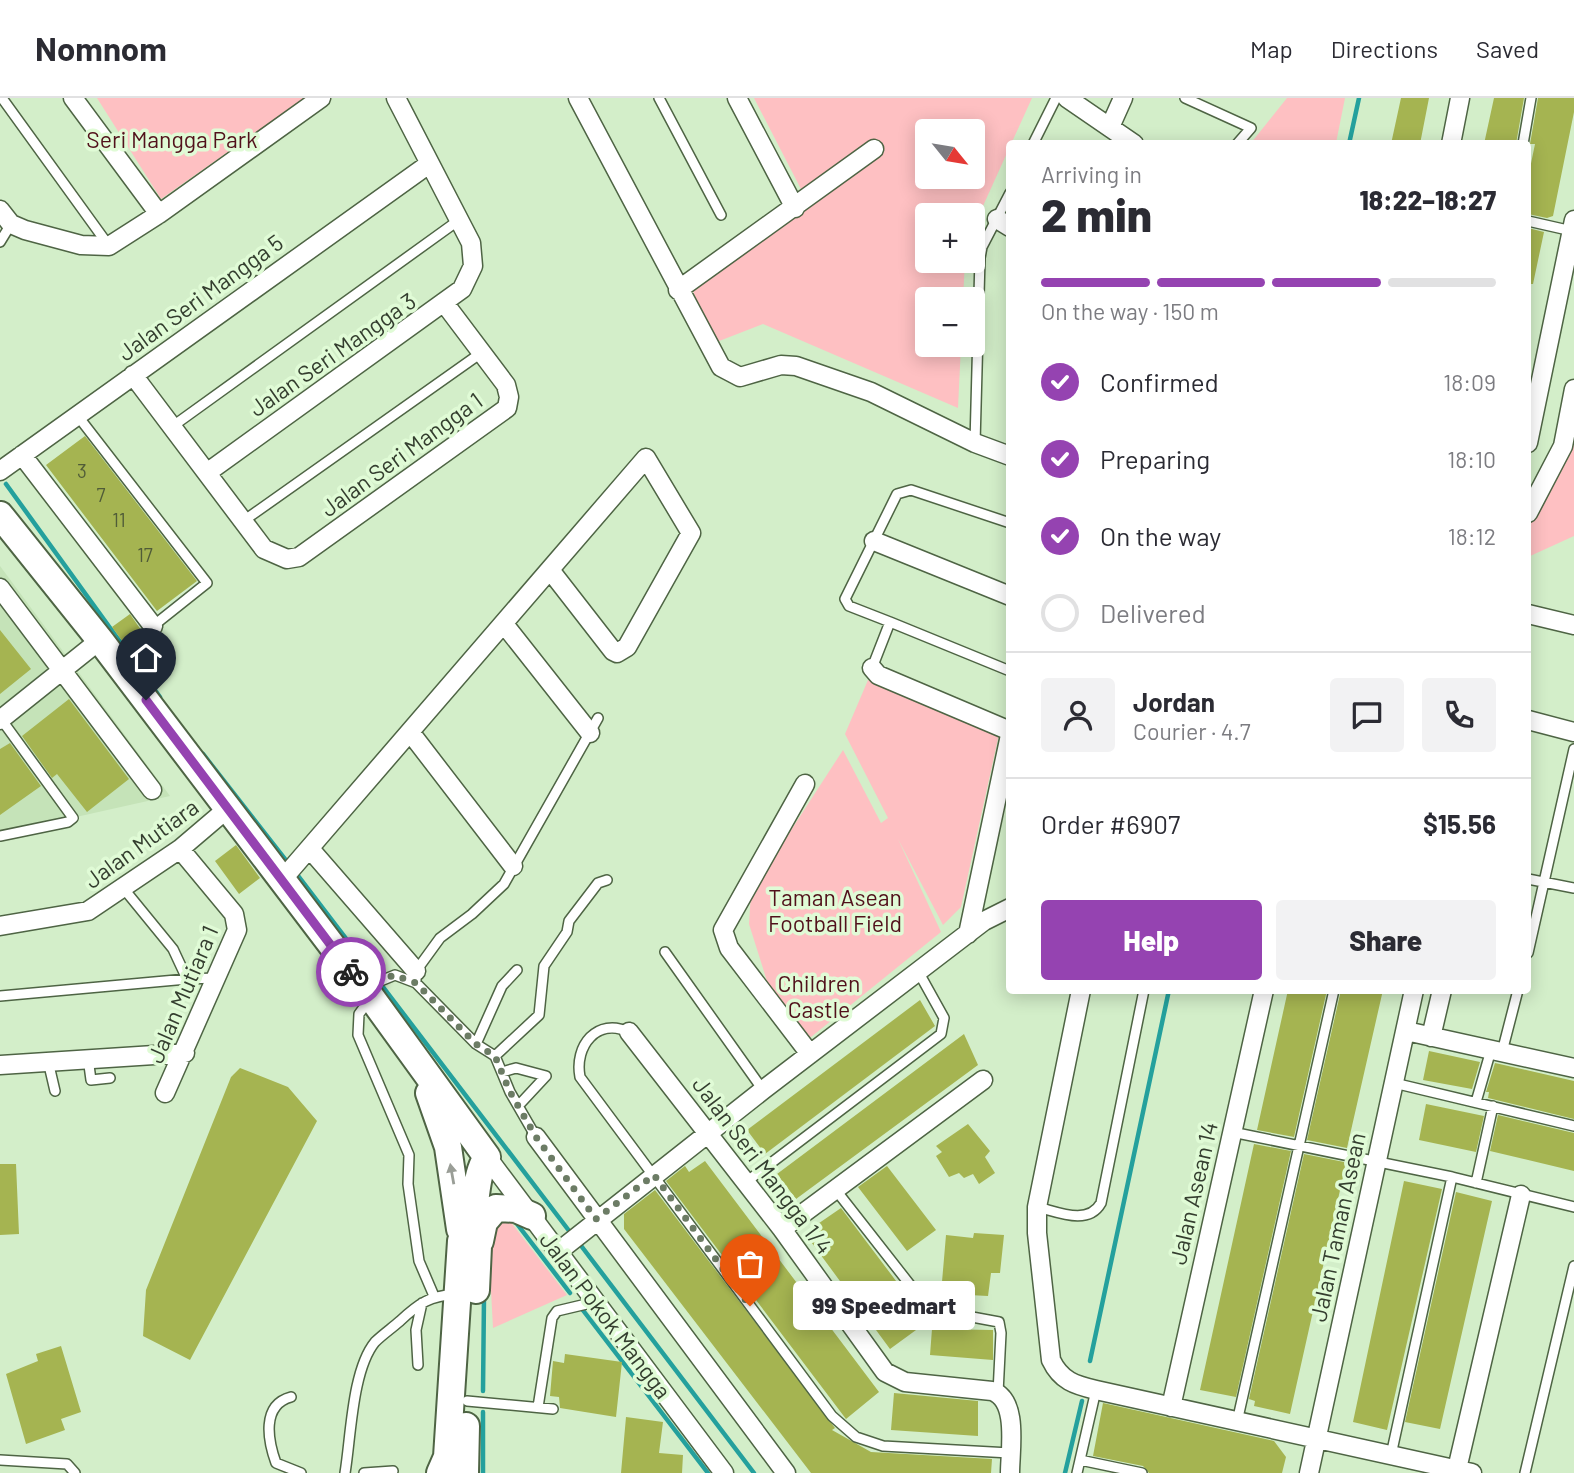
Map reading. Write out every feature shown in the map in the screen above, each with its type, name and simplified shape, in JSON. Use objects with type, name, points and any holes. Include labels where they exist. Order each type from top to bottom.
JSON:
[{"type":"street","points":[[73,98],[159,214]]},
{"type":"street","points":[[6,217],[65,242],[109,246],[159,214],[321,98]]},
{"type":"street","points":[[396,98],[459,220]]},
{"type":"street","points":[[578,98],[714,358],[730,374],[752,376],[781,365],[796,366],[871,392],[914,415],[1006,455]]},
{"type":"street","points":[[737,98],[795,208]]},
{"type":"street","points":[[1067,98],[1128,140]]},
{"type":"street","points":[[1110,127],[1124,98]]},
{"type":"street","points":[[1452,140],[1460,98]]},
{"type":"street","points":[[678,290],[874,149]]},
{"type":"street","name":"Jalan Seri Mangga 5","points":[[0,471],[429,164]]},
{"type":"street","name":"Jalan Seri Mangga 3","points":[[208,472],[462,289],[473,266],[471,243],[459,220]]},
{"type":"street","points":[[1531,428],[1573,225]]},
{"type":"street","name":"Jalan Seri Mangga 1","points":[[242,522],[264,549],[287,559],[299,557],[508,408],[506,386],[445,303]]},
{"type":"street","points":[[134,375],[208,472],[242,522]]},
{"type":"street","points":[[1531,507],[1563,446],[1574,389]]},
{"type":"street","points":[[22,455],[153,626]]},
{"type":"street","points":[[289,872],[646,458],[691,533],[627,647],[617,653],[613,651],[550,570]]},
{"type":"street","name":"Jalan Pokok Mangga","points":[[3,514],[227,809],[289,872],[373,987],[405,1045],[533,1216],[563,1247],[595,1302],[724,1473]]},
{"type":"street","points":[[874,541],[1006,594]]},
{"type":"street","points":[[0,589],[152,790]]},
{"type":"street","points":[[1531,615],[1574,625]]},
{"type":"street","points":[[504,624],[594,726]]},
{"type":"street","points":[[0,719],[100,640]]},
{"type":"street","points":[[872,668],[878,675],[1006,731]]},
{"type":"street","points":[[1531,721],[1574,732]]},
{"type":"street","points":[[411,732],[513,866]]},
{"type":"street","points":[[968,934],[1006,752]]},
{"type":"street","points":[[805,784],[723,930],[729,948],[810,1054]]},
{"type":"street","name":"Jalan Mutiara","points":[[0,926],[78,915],[124,888],[180,849],[227,809]]},
{"type":"street","name":"Jalan Mutiara 1","points":[[165,1093],[235,940],[237,922],[234,914],[180,849]]},
{"type":"street","points":[[310,849],[416,977]]},
{"type":"street","points":[[563,1247],[810,1054],[968,934],[1006,910]]},
{"type":"street","points":[[1080,994],[1037,1207],[1037,1233],[1051,1360],[1061,1377],[1070,1383],[1465,1471],[1521,1195]]},
{"type":"street","name":"Jalan Asean 14","points":[[1171,1407],[1263,994]]},
{"type":"street","name":"Jalan Taman Asean","points":[[1309,1473],[1413,994]]},
{"type":"street","points":[[1431,1037],[1441,994]]},
{"type":"street","points":[[1406,1031],[1573,1064]]},
{"type":"street","name":"Jalan Seri Mangga 1/4","points":[[629,1032],[782,1229],[885,1372],[905,1382],[998,1393]]},
{"type":"street","points":[[405,1045],[435,1107],[471,1234]]},
{"type":"street","points":[[0,1065],[185,1053]]},
{"type":"street","points":[[782,1229],[983,1080]]},
{"type":"street","points":[[536,1137],[589,1225],[786,1473]]},
{"type":"street","points":[[465,1473],[471,1234],[476,1181],[487,1157]]},
{"type":"street","points":[[440,1473],[447,1457],[446,1295],[471,1234],[496,1208],[516,1209],[533,1216]]},
{"type":"street","points":[[998,1393],[1009,1407],[1010,1473]]},
{"type":"lane","points":[[2,98],[109,246]]},
{"type":"lane","points":[[659,98],[721,215]]},
{"type":"lane","points":[[1035,140],[1056,98]]},
{"type":"lane","points":[[1185,98],[1251,128],[1240,140]]},
{"type":"lane","points":[[1524,140],[1531,98]]},
{"type":"lane","points":[[0,242],[6,217]]},
{"type":"lane","points":[[173,426],[459,220]]},
{"type":"lane","points":[[1531,221],[1573,225]]},
{"type":"lane","points":[[975,443],[980,258],[982,247],[1004,223]]},
{"type":"lane","points":[[242,522],[481,353]]},
{"type":"lane","points":[[77,415],[207,583],[153,626]]},
{"type":"lane","points":[[1006,522],[903,490],[898,494],[845,599],[849,606],[1006,669]]},
{"type":"lane","points":[[872,668],[890,622]]},
{"type":"lane","points":[[0,719],[73,818],[68,822],[0,836]]},
{"type":"lane","points":[[416,977],[440,938],[487,901],[503,884],[594,726]]},
{"type":"lane","points":[[1531,941],[1574,749]]},
{"type":"lane","points":[[495,1056],[539,1015],[544,966],[567,932],[569,921],[598,883],[607,880]]},
{"type":"lane","points":[[1531,880],[1574,888]]},
{"type":"lane","points":[[124,888],[173,949],[187,979]]},
{"type":"lane","points":[[665,952],[763,1090]]},
{"type":"lane","points":[[476,1044],[502,986],[517,970]]},
{"type":"lane","points":[[746,1182],[942,1034],[944,1018],[919,973]]},
{"type":"lane","points":[[345,1473],[360,1374],[368,1354],[375,1343],[422,1303],[446,1295],[417,1251],[408,1184],[409,1154],[358,1035],[359,1014],[373,987],[394,975],[416,977],[476,1044],[495,1056],[536,1137]]},
{"type":"lane","points":[[0,996],[219,977]]},
{"type":"lane","points":[[1037,1207],[1084,1217],[1097,1211],[1101,1203],[1143,994]]},
{"type":"lane","points":[[1237,1422],[1333,994]]},
{"type":"lane","points":[[1476,1102],[1517,994]]},
{"type":"lane","points":[[629,1032],[616,1026],[602,1027],[593,1034],[578,1065],[586,1088],[844,1428],[869,1444],[1010,1453]]},
{"type":"lane","points":[[88,1058],[91,1080],[110,1078]]},
{"type":"lane","points":[[48,1061],[55,1091]]},
{"type":"lane","points":[[502,1072],[516,1068],[546,1076],[519,1105]]},
{"type":"lane","points":[[1394,1083],[1574,1126]]},
{"type":"lane","points":[[1476,1183],[1493,1106]]},
{"type":"lane","points":[[1232,1132],[1376,1160],[1574,1206]]},
{"type":"lane","points":[[1391,1455],[1452,1177]]},
{"type":"lane","points":[[835,1189],[929,1309],[994,1318],[999,1322],[1001,1332],[998,1393]]},
{"type":"lane","points":[[1525,1473],[1574,1266]]},
{"type":"lane","points":[[538,1407],[552,1318],[557,1311],[595,1302]]},
{"type":"lane","points":[[418,1365],[416,1330],[422,1303]]},
{"type":"lane","points":[[1077,1473],[1096,1390]]},
{"type":"lane","points":[[291,1396],[278,1403],[269,1416],[271,1448],[276,1463],[301,1473]]},
{"type":"lane","points":[[467,1401],[553,1409]]},
{"type":"lane","points":[[0,1460],[67,1464],[75,1473]]},
{"type":"lane","points":[[1080,1460],[1142,1473]]},
{"type":"lane","points":[[364,1473],[393,1471]]},
{"type":"shaded area","points":[[0,566],[170,796],[0,834]]},
{"type":"green space","name":"Seri Mangga Park","points":[[97,98],[305,98],[161,199]]},
{"type":"green space","points":[[754,98],[1032,98],[1013,140],[1006,140],[1006,155],[984,203],[915,203],[915,273],[964,273],[964,287],[915,287],[915,357],[960,357],[958,408],[763,324],[714,343],[690,284],[803,193]]},
{"type":"green space","points":[[1287,98],[1345,98],[1337,140],[1253,140]]},
{"type":"green space","points":[[1574,381],[1574,536],[1531,556],[1531,506],[1559,454]]},
{"type":"green space","points":[[868,680],[999,734],[961,907],[943,925],[898,839],[941,932],[811,1037],[778,1016],[749,924],[751,892],[843,750],[881,823],[888,818],[845,734]]},
{"type":"green space","points":[[498,1218],[510,1221],[567,1295],[493,1328],[488,1234]]},
{"type":"building","points":[[1401,98],[1429,98],[1421,140],[1392,140]]},
{"type":"building","points":[[1494,98],[1524,98],[1517,140],[1485,140]]},
{"type":"building","points":[[1538,98],[1574,98],[1574,112],[1553,216],[1547,218],[1531,215],[1531,163],[1535,144],[1531,144]]},
{"type":"building","points":[[1531,229],[1544,232],[1531,284]]},
{"type":"building","points":[[85,436],[197,581],[157,611],[46,465]]},
{"type":"building","points":[[130,614],[148,640],[131,653],[112,627]]},
{"type":"building","points":[[0,630],[31,669],[0,694]]},
{"type":"building","points":[[69,699],[129,779],[87,812],[57,774],[52,778],[22,736]]},
{"type":"building","points":[[10,743],[41,786],[0,815],[0,749]]},
{"type":"building","points":[[236,845],[260,878],[239,894],[215,861]]},
{"type":"building","points":[[1287,994],[1326,994],[1294,1137],[1257,1130]]},
{"type":"building","points":[[1340,994],[1382,994],[1347,1148],[1307,1140]]},
{"type":"building","points":[[920,1000],[935,1026],[765,1154],[747,1130]]},
{"type":"building","points":[[964,1034],[978,1065],[796,1199],[777,1174]]},
{"type":"building","points":[[1429,1051],[1480,1062],[1472,1089],[1423,1080]]},
{"type":"building","points":[[1495,1063],[1574,1081],[1574,1119],[1488,1098],[1489,1092],[1486,1092]]},
{"type":"building","points":[[240,1068],[288,1087],[317,1121],[190,1360],[143,1336],[146,1290],[231,1077]]},
{"type":"building","points":[[1426,1104],[1484,1116],[1476,1152],[1419,1140]]},
{"type":"building","points":[[1498,1115],[1574,1133],[1574,1171],[1490,1151]]},
{"type":"building","points":[[968,1124],[990,1151],[985,1157],[995,1173],[979,1184],[973,1174],[964,1178],[959,1173],[949,1177],[936,1156],[942,1152],[936,1146]]},
{"type":"building","points":[[1254,1144],[1291,1151],[1236,1397],[1200,1390]]},
{"type":"building","points":[[1304,1154],[1344,1162],[1345,1168],[1290,1414],[1254,1406],[1255,1401],[1249,1399]]},
{"type":"building","points":[[705,1161],[879,1392],[846,1419],[666,1181],[685,1166],[689,1172]]},
{"type":"building","points":[[0,1164],[16,1164],[19,1234],[0,1235]]},
{"type":"building","points":[[887,1166],[936,1230],[907,1251],[858,1187]]},
{"type":"building","points":[[1404,1181],[1442,1189],[1387,1430],[1353,1422]]},
{"type":"building","points":[[655,1190],[835,1428],[832,1430],[871,1452],[992,1459],[991,1473],[811,1473],[624,1229],[624,1214]]},
{"type":"building","points":[[1456,1192],[1492,1201],[1440,1429],[1405,1422]]},
{"type":"building","points":[[841,1208],[927,1322],[890,1349],[809,1239],[809,1230]]},
{"type":"building","points":[[974,1233],[1004,1235],[1000,1273],[991,1273],[988,1296],[969,1295],[968,1283],[942,1282],[946,1235],[973,1238]]},
{"type":"building","points":[[932,1329],[993,1330],[993,1360],[930,1355]]},
{"type":"building","points":[[61,1346],[81,1412],[61,1419],[65,1430],[26,1444],[6,1374],[38,1361],[36,1354]]},
{"type":"building","points":[[565,1354],[622,1362],[616,1417],[560,1408],[559,1397],[550,1396],[553,1361],[564,1363]]},
{"type":"building","points":[[894,1393],[978,1401],[978,1436],[891,1430]]},
{"type":"building","points":[[1103,1403],[1274,1441],[1286,1457],[1282,1473],[1149,1473],[1143,1466],[1093,1456]]},
{"type":"building","points":[[626,1417],[663,1422],[659,1453],[683,1455],[682,1473],[621,1473]]},
{"type":"waterway","points":[[1350,140],[1359,98]]},
{"type":"waterway","points":[[6,484],[160,697]]},
{"type":"waterway","points":[[203,754],[288,863]]},
{"type":"waterway","points":[[296,873],[573,1236]]},
{"type":"waterway","points":[[1090,1361],[1168,994]]},
{"type":"waterway","points":[[514,1220],[570,1293]]},
{"type":"waterway","points":[[579,1243],[754,1473]]},
{"type":"waterway","points":[[483,1391],[484,1297]]},
{"type":"waterway","points":[[582,1309],[708,1473]]},
{"type":"waterway","points":[[1065,1473],[1082,1401]]},
{"type":"waterway","points":[[483,1412],[483,1473]]},
{"type":"way so far","points":[[351,972],[363,988],[394,975],[416,983],[476,1044],[495,1056],[510,1092],[536,1137],[596,1219],[654,1175],[750,1306]]},
{"type":"place","name":"99 Speedmart","points":[[750,1306]]},
{"type":"route","points":[[146,700],[351,972]]},
{"type":"park label","name":"Taman Asean Football Field","points":[[835,910]]},
{"type":"park label","name":"Children Castle","points":[[819,996]]}]
